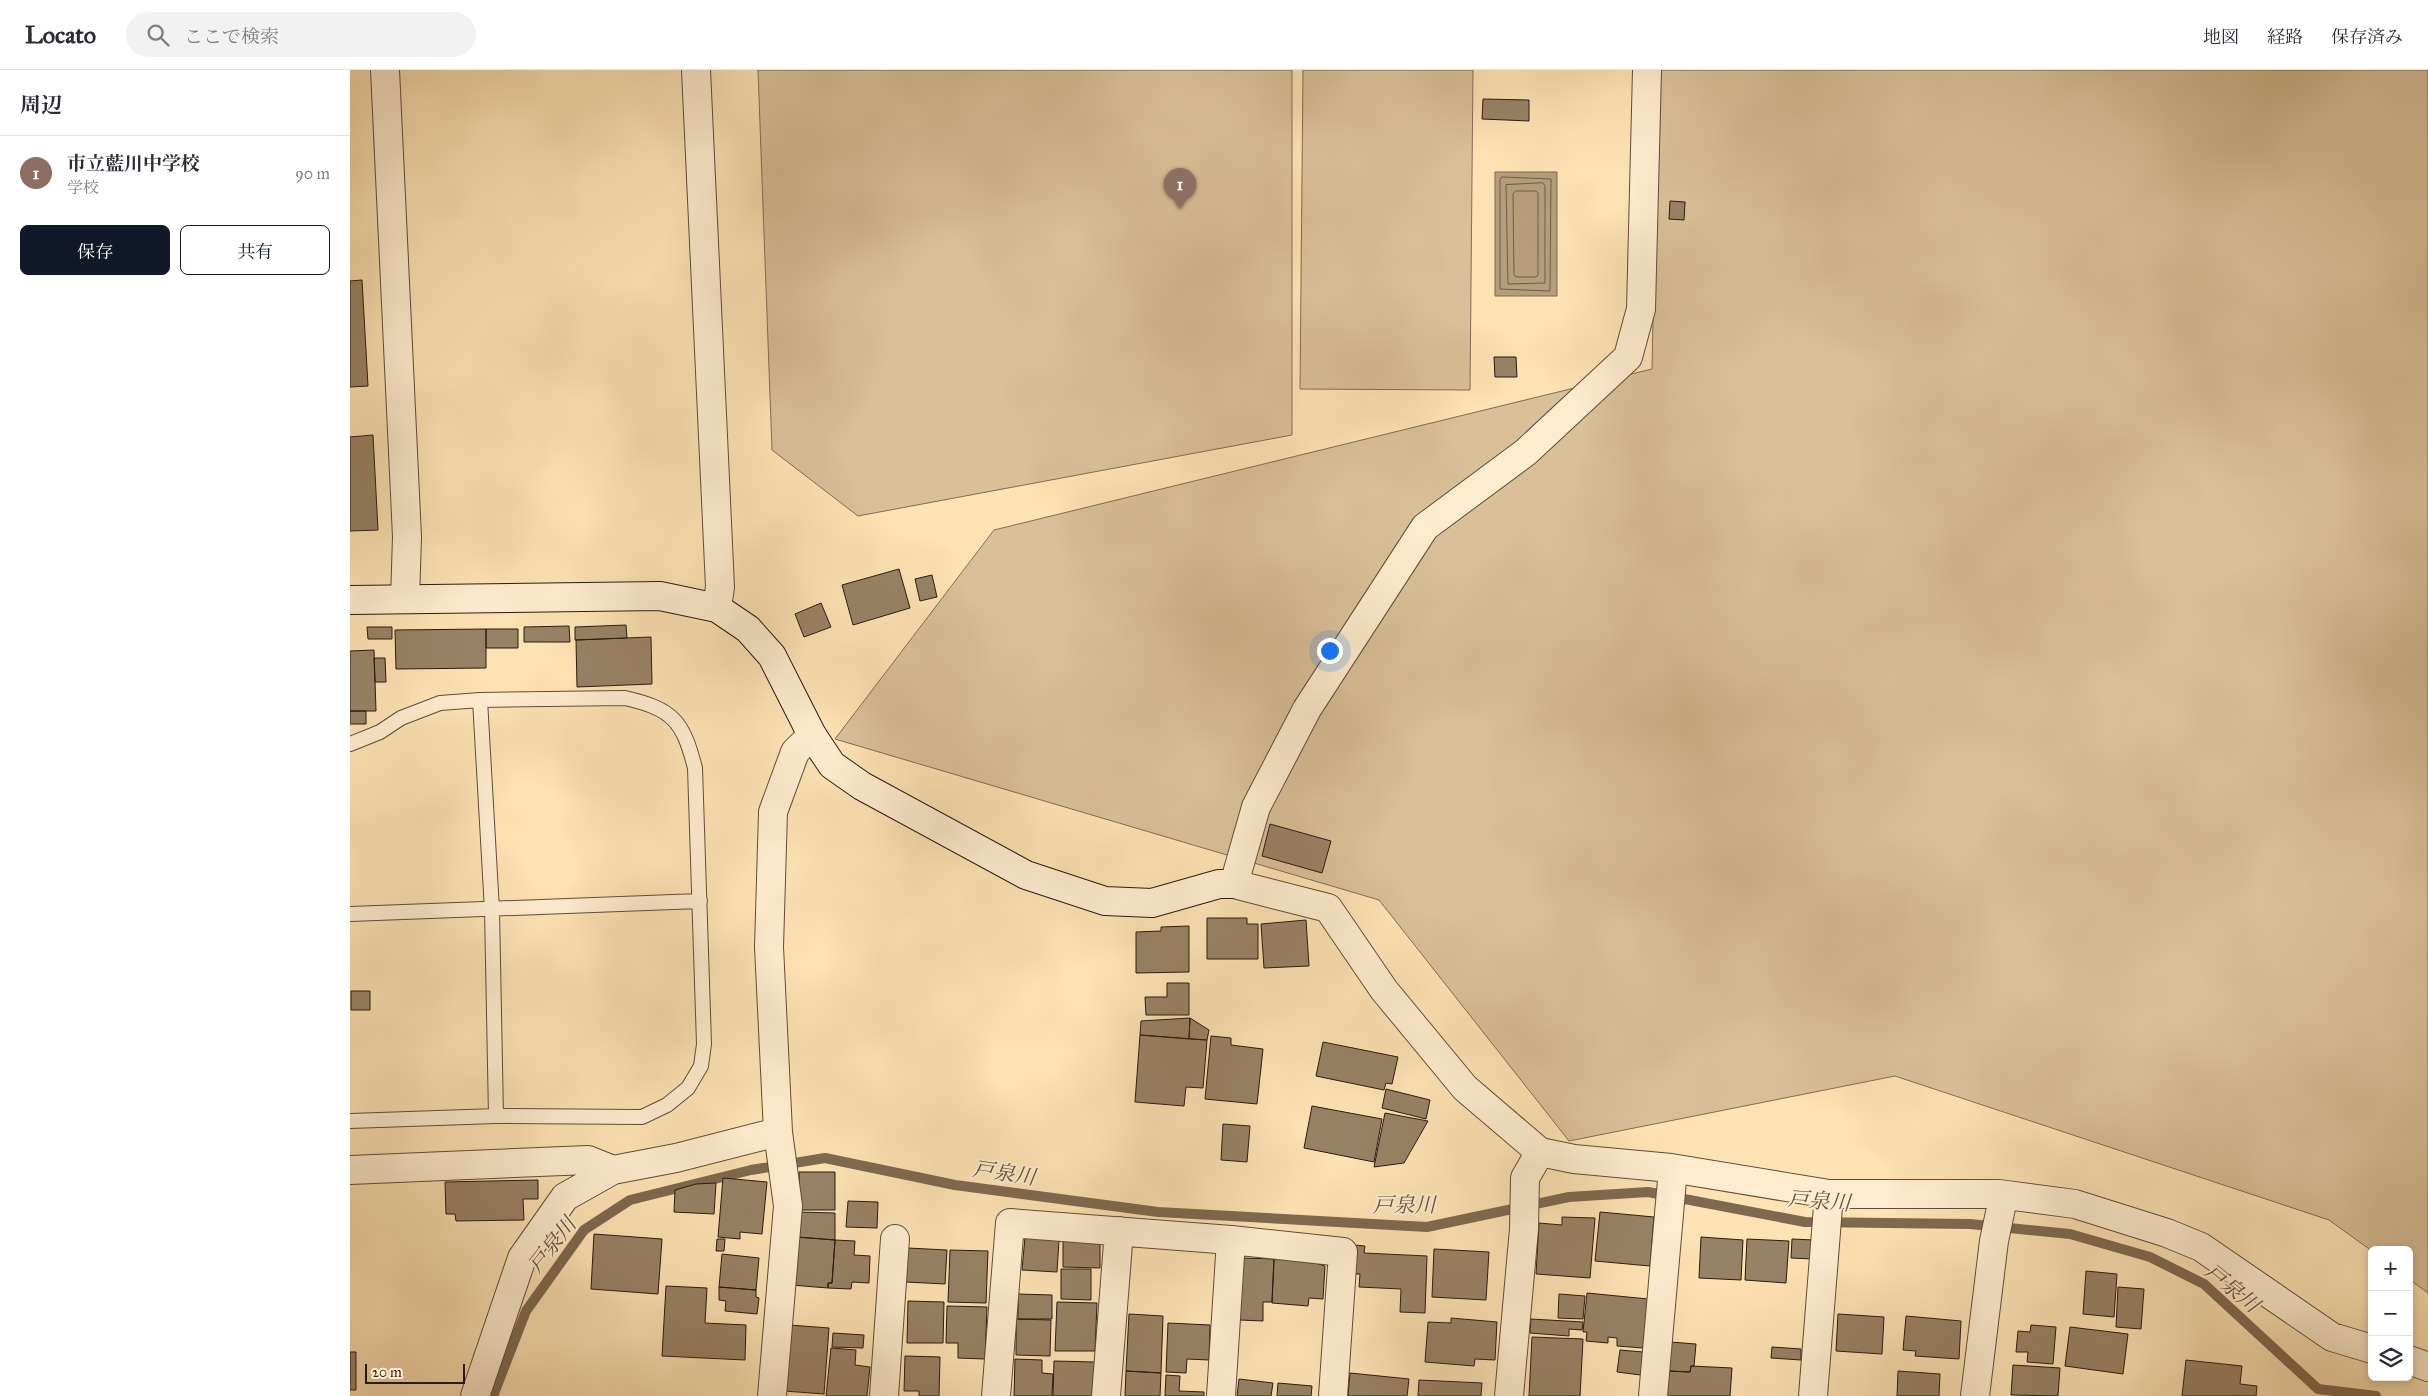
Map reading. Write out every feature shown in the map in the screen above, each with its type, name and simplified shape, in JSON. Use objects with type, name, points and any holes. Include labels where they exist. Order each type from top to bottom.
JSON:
[{"type":"street","points":[[385,70],[406,527],[405,599]]},
{"type":"street","points":[[696,70],[719,577],[717,608]]},
{"type":"street","points":[[1234,884],[1256,806],[1307,709],[1425,527],[1526,452],[1628,357],[1641,309],[1647,70]]},
{"type":"street","points":[[350,600],[660,596],[717,608],[748,629],[772,656],[812,734],[832,765],[862,786],[1026,875],[1106,901],[1152,902],[1219,884],[1234,884],[1328,908],[1384,990],[1465,1088],[1540,1152],[1574,1159],[1671,1168],[1829,1194],[1999,1194],[2075,1204],[2201,1247],[2332,1337],[2368,1348]]},
{"type":"street","points":[[772,1396],[788,1206],[778,1132],[769,947],[773,812],[795,752],[812,734]]},
{"type":"street","points":[[475,1396],[522,1258],[565,1197],[613,1170],[676,1158],[778,1132]]},
{"type":"street","points":[[1509,1396],[1524,1229],[1525,1178],[1540,1152]]},
{"type":"street","points":[[350,1170],[588,1160],[613,1170]]},
{"type":"street","points":[[1653,1396],[1672,1180],[1671,1168]]},
{"type":"street","points":[[1813,1396],[1829,1194]]},
{"type":"street","points":[[1975,1396],[1994,1241],[2001,1208],[1999,1194]]},
{"type":"street","points":[[996,1396],[1010,1224],[1231,1240],[1343,1252],[1333,1396]]},
{"type":"street","points":[[1106,1396],[1119,1231]]},
{"type":"street","points":[[884,1396],[895,1239]]},
{"type":"street","points":[[1221,1396],[1231,1240]]},
{"type":"street","points":[[2413,1361],[2428,1367]]},
{"type":"lane","points":[[350,744],[380,732],[401,718],[440,703],[480,700],[625,698],[647,703],[676,719],[688,738],[695,768],[704,1044],[701,1066],[688,1088],[668,1105],[642,1117],[496,1116],[350,1121]]},
{"type":"lane","points":[[480,700],[492,910],[496,1116]]},
{"type":"lane","points":[[350,914],[700,901]]},
{"type":"shaded area","points":[[758,70],[1292,70],[1292,435],[858,516],[772,450]]},
{"type":"shaded area","points":[[1303,70],[1473,70],[1470,390],[1300,389]]},
{"type":"shaded area","points":[[1658,70],[2428,70],[2428,1293],[2413,1282],[2413,1246],[2368,1246],[2368,1248],[2329,1220],[1895,1076],[1569,1141],[1379,900],[835,739],[994,530],[1652,369]]},
{"type":"water","points":[[1495,172],[1557,172],[1557,296],[1495,296]]},
{"type":"building","points":[[1483,99],[1529,100],[1529,121],[1482,119]]},
{"type":"building","points":[[1670,201],[1685,202],[1684,220],[1669,219]]},
{"type":"building","points":[[362,280],[368,386],[350,387],[350,281]]},
{"type":"building","points":[[1494,357],[1516,357],[1517,377],[1495,377]]},
{"type":"building","points":[[373,435],[378,530],[350,531],[350,437]]},
{"type":"building","points":[[899,569],[910,608],[853,625],[842,585]]},
{"type":"building","points":[[932,575],[937,597],[920,601],[915,579]]},
{"type":"building","points":[[821,603],[831,627],[804,637],[795,614]]},
{"type":"building","points":[[626,625],[627,638],[575,640],[575,627]]},
{"type":"building","points":[[569,626],[570,642],[524,642],[524,627]]},
{"type":"building","points":[[367,627],[392,627],[392,639],[368,639]]},
{"type":"building","points":[[486,629],[518,629],[518,648],[486,648]]},
{"type":"building","points":[[486,629],[486,668],[396,669],[395,630]]},
{"type":"building","points":[[651,637],[652,684],[577,687],[576,640]]},
{"type":"building","points":[[374,650],[376,711],[350,711],[350,651]]},
{"type":"building","points":[[374,658],[385,658],[386,682],[375,682]]},
{"type":"building","points":[[350,711],[366,711],[366,724],[350,724]]},
{"type":"building","points":[[1270,824],[1331,841],[1322,873],[1262,856]]},
{"type":"building","points":[[1207,918],[1247,918],[1247,924],[1258,924],[1258,959],[1207,959]]},
{"type":"building","points":[[1306,920],[1309,966],[1264,968],[1261,924]]},
{"type":"building","points":[[1189,926],[1189,972],[1136,973],[1136,932],[1161,931],[1161,927]]},
{"type":"building","points":[[1167,983],[1189,983],[1189,1015],[1146,1015],[1145,997],[1167,997]]},
{"type":"building","points":[[351,991],[370,991],[370,1010],[351,1010]]},
{"type":"building","points":[[1190,1018],[1209,1030],[1207,1040],[1189,1039]]},
{"type":"building","points":[[1190,1018],[1189,1039],[1140,1035],[1141,1021]]},
{"type":"building","points":[[1140,1035],[1207,1040],[1203,1088],[1186,1087],[1184,1106],[1135,1102]]},
{"type":"building","points":[[1211,1036],[1231,1038],[1231,1045],[1263,1049],[1257,1104],[1205,1099]]},
{"type":"building","points":[[1323,1042],[1398,1057],[1392,1084],[1386,1083],[1384,1090],[1316,1076]]},
{"type":"building","points":[[1386,1089],[1430,1100],[1426,1119],[1382,1108]]},
{"type":"building","points":[[1312,1106],[1382,1119],[1374,1162],[1304,1148]]},
{"type":"building","points":[[1385,1113],[1428,1121],[1404,1163],[1374,1167]]},
{"type":"building","points":[[1223,1124],[1250,1126],[1247,1162],[1221,1160]]},
{"type":"building","points":[[799,1172],[835,1172],[835,1210],[799,1210]]},
{"type":"building","points":[[723,1178],[767,1182],[762,1234],[740,1232],[740,1239],[718,1237]]},
{"type":"building","points":[[538,1180],[538,1199],[523,1199],[524,1220],[456,1221],[455,1214],[446,1214],[445,1182]]},
{"type":"building","points":[[716,1183],[714,1214],[674,1212],[675,1190],[696,1184]]},
{"type":"building","points":[[848,1201],[878,1202],[877,1228],[846,1227]]},
{"type":"building","points":[[798,1212],[835,1213],[835,1240],[797,1237]]},
{"type":"building","points":[[1600,1212],[1654,1217],[1650,1266],[1595,1261]]},
{"type":"building","points":[[1562,1217],[1595,1218],[1590,1278],[1536,1274],[1539,1223],[1562,1225]]},
{"type":"building","points":[[594,1234],[662,1239],[658,1294],[591,1289]]},
{"type":"building","points":[[797,1237],[835,1240],[832,1283],[828,1283],[828,1288],[791,1285]]},
{"type":"building","points":[[1025,1237],[1059,1240],[1057,1272],[1022,1270]]},
{"type":"building","points":[[1701,1237],[1743,1240],[1741,1280],[1699,1278]]},
{"type":"building","points":[[717,1239],[725,1239],[724,1251],[716,1251]]},
{"type":"building","points":[[1747,1239],[1789,1241],[1786,1283],[1745,1280]]},
{"type":"building","points":[[1792,1239],[1814,1240],[1813,1259],[1791,1258]]},
{"type":"building","points":[[835,1240],[855,1241],[854,1255],[870,1256],[869,1283],[852,1282],[851,1289],[828,1288],[828,1283],[832,1283]]},
{"type":"building","points":[[1063,1240],[1100,1240],[1100,1268],[1063,1267]]},
{"type":"building","points":[[1354,1245],[1365,1246],[1364,1253],[1427,1256],[1425,1313],[1400,1312],[1401,1289],[1359,1287],[1360,1274],[1353,1274]]},
{"type":"building","points":[[908,1248],[947,1250],[945,1284],[906,1282]]},
{"type":"building","points":[[1434,1249],[1489,1252],[1486,1300],[1432,1297]]},
{"type":"building","points":[[950,1250],[988,1251],[986,1303],[948,1302]]},
{"type":"building","points":[[722,1254],[759,1258],[756,1290],[719,1287]]},
{"type":"building","points":[[1243,1258],[1274,1259],[1272,1302],[1263,1302],[1263,1321],[1240,1320]]},
{"type":"building","points":[[1274,1259],[1309,1261],[1325,1266],[1323,1299],[1309,1298],[1308,1306],[1272,1303]]},
{"type":"building","points":[[1061,1269],[1091,1269],[1091,1300],[1061,1299]]},
{"type":"building","points":[[2086,1271],[2117,1274],[2114,1317],[2083,1314]]},
{"type":"building","points":[[666,1286],[707,1288],[705,1323],[746,1325],[745,1360],[662,1356]]},
{"type":"building","points":[[719,1287],[756,1290],[756,1297],[759,1298],[757,1314],[725,1311],[726,1301],[719,1300]]},
{"type":"building","points":[[2118,1287],[2144,1289],[2141,1329],[2116,1327]]},
{"type":"building","points":[[1587,1293],[1648,1299],[1643,1348],[1617,1346],[1617,1338],[1608,1337],[1608,1343],[1586,1341],[1587,1332],[1583,1332]]},
{"type":"building","points":[[1018,1294],[1052,1295],[1052,1319],[1018,1319]]},
{"type":"building","points":[[1559,1294],[1585,1296],[1583,1319],[1558,1318]]},
{"type":"building","points":[[908,1301],[944,1302],[943,1343],[907,1343]]},
{"type":"building","points":[[1057,1302],[1097,1303],[1095,1351],[1055,1351]]},
{"type":"building","points":[[947,1306],[987,1307],[985,1359],[958,1358],[958,1343],[946,1343]]},
{"type":"building","points":[[1129,1314],[1163,1316],[1161,1373],[1126,1371]]},
{"type":"building","points":[[1838,1314],[1884,1317],[1882,1354],[1836,1351]]},
{"type":"building","points":[[1906,1316],[1961,1321],[1959,1359],[1915,1356],[1916,1351],[1903,1350]]},
{"type":"building","points":[[1451,1318],[1497,1322],[1495,1360],[1475,1359],[1474,1366],[1425,1362],[1428,1322],[1451,1323]]},
{"type":"building","points":[[1016,1319],[1051,1320],[1050,1356],[1016,1355]]},
{"type":"building","points":[[1531,1319],[1583,1322],[1582,1330],[1569,1329],[1569,1336],[1530,1333]]},
{"type":"building","points":[[1168,1323],[1210,1325],[1209,1360],[1187,1359],[1186,1373],[1166,1372]]},
{"type":"building","points":[[789,1325],[829,1328],[824,1394],[784,1391]]},
{"type":"building","points":[[2031,1325],[2056,1327],[2053,1364],[2027,1362],[2028,1352],[2016,1352],[2018,1331],[2030,1332]]},
{"type":"building","points":[[2070,1327],[2128,1334],[2123,1374],[2065,1366]]},
{"type":"building","points":[[833,1333],[864,1335],[863,1348],[832,1347]]},
{"type":"building","points":[[1532,1337],[1583,1339],[1580,1396],[1529,1396]]},
{"type":"building","points":[[1670,1342],[1696,1344],[1694,1366],[1691,1366],[1690,1372],[1668,1371]]},
{"type":"building","points":[[1772,1347],[1801,1349],[1801,1360],[1771,1358]]},
{"type":"building","points":[[831,1348],[856,1350],[855,1365],[870,1367],[867,1396],[826,1396]]},
{"type":"building","points":[[1620,1350],[1643,1352],[1641,1375],[1617,1372]]},
{"type":"building","points":[[350,1352],[356,1352],[356,1390],[350,1390]]},
{"type":"building","points":[[905,1356],[940,1357],[939,1396],[919,1396],[919,1391],[904,1391]]},
{"type":"building","points":[[1015,1359],[1042,1360],[1042,1373],[1053,1374],[1052,1396],[1014,1396]]},
{"type":"building","points":[[2186,1360],[2242,1366],[2240,1384],[2257,1386],[2256,1396],[2182,1396]]},
{"type":"building","points":[[1054,1361],[1095,1362],[1094,1396],[1053,1396]]},
{"type":"building","points":[[2013,1365],[2060,1368],[2058,1396],[2011,1395]]},
{"type":"building","points":[[1691,1366],[1732,1368],[1730,1396],[1667,1396],[1669,1371],[1690,1372]]},
{"type":"building","points":[[1126,1371],[1161,1373],[1160,1396],[1125,1396]]},
{"type":"building","points":[[1898,1371],[1940,1374],[1939,1396],[1897,1396]]},
{"type":"building","points":[[1350,1373],[1409,1379],[1407,1396],[1348,1396]]},
{"type":"building","points":[[1166,1375],[1180,1376],[1179,1391],[1204,1392],[1204,1396],[1165,1396]]},
{"type":"building","points":[[1239,1379],[1273,1383],[1271,1396],[1237,1396]]},
{"type":"building","points":[[1419,1380],[1482,1383],[1481,1396],[1418,1396]]},
{"type":"building","points":[[1278,1383],[1312,1386],[1311,1396],[1277,1396]]},
{"type":"waterway","name":"戸泉川","points":[[493,1396],[526,1311],[584,1230],[630,1200],[751,1170],[825,1158],[955,1185],[1158,1212],[1427,1227],[1569,1197],[1648,1192],[1805,1222],[1970,1224],[2070,1234],[2150,1257],[2204,1284],[2318,1389],[2376,1396]]},
{"type":"place","name":"市立藍川中学校","points":[[1180,209]]}]
